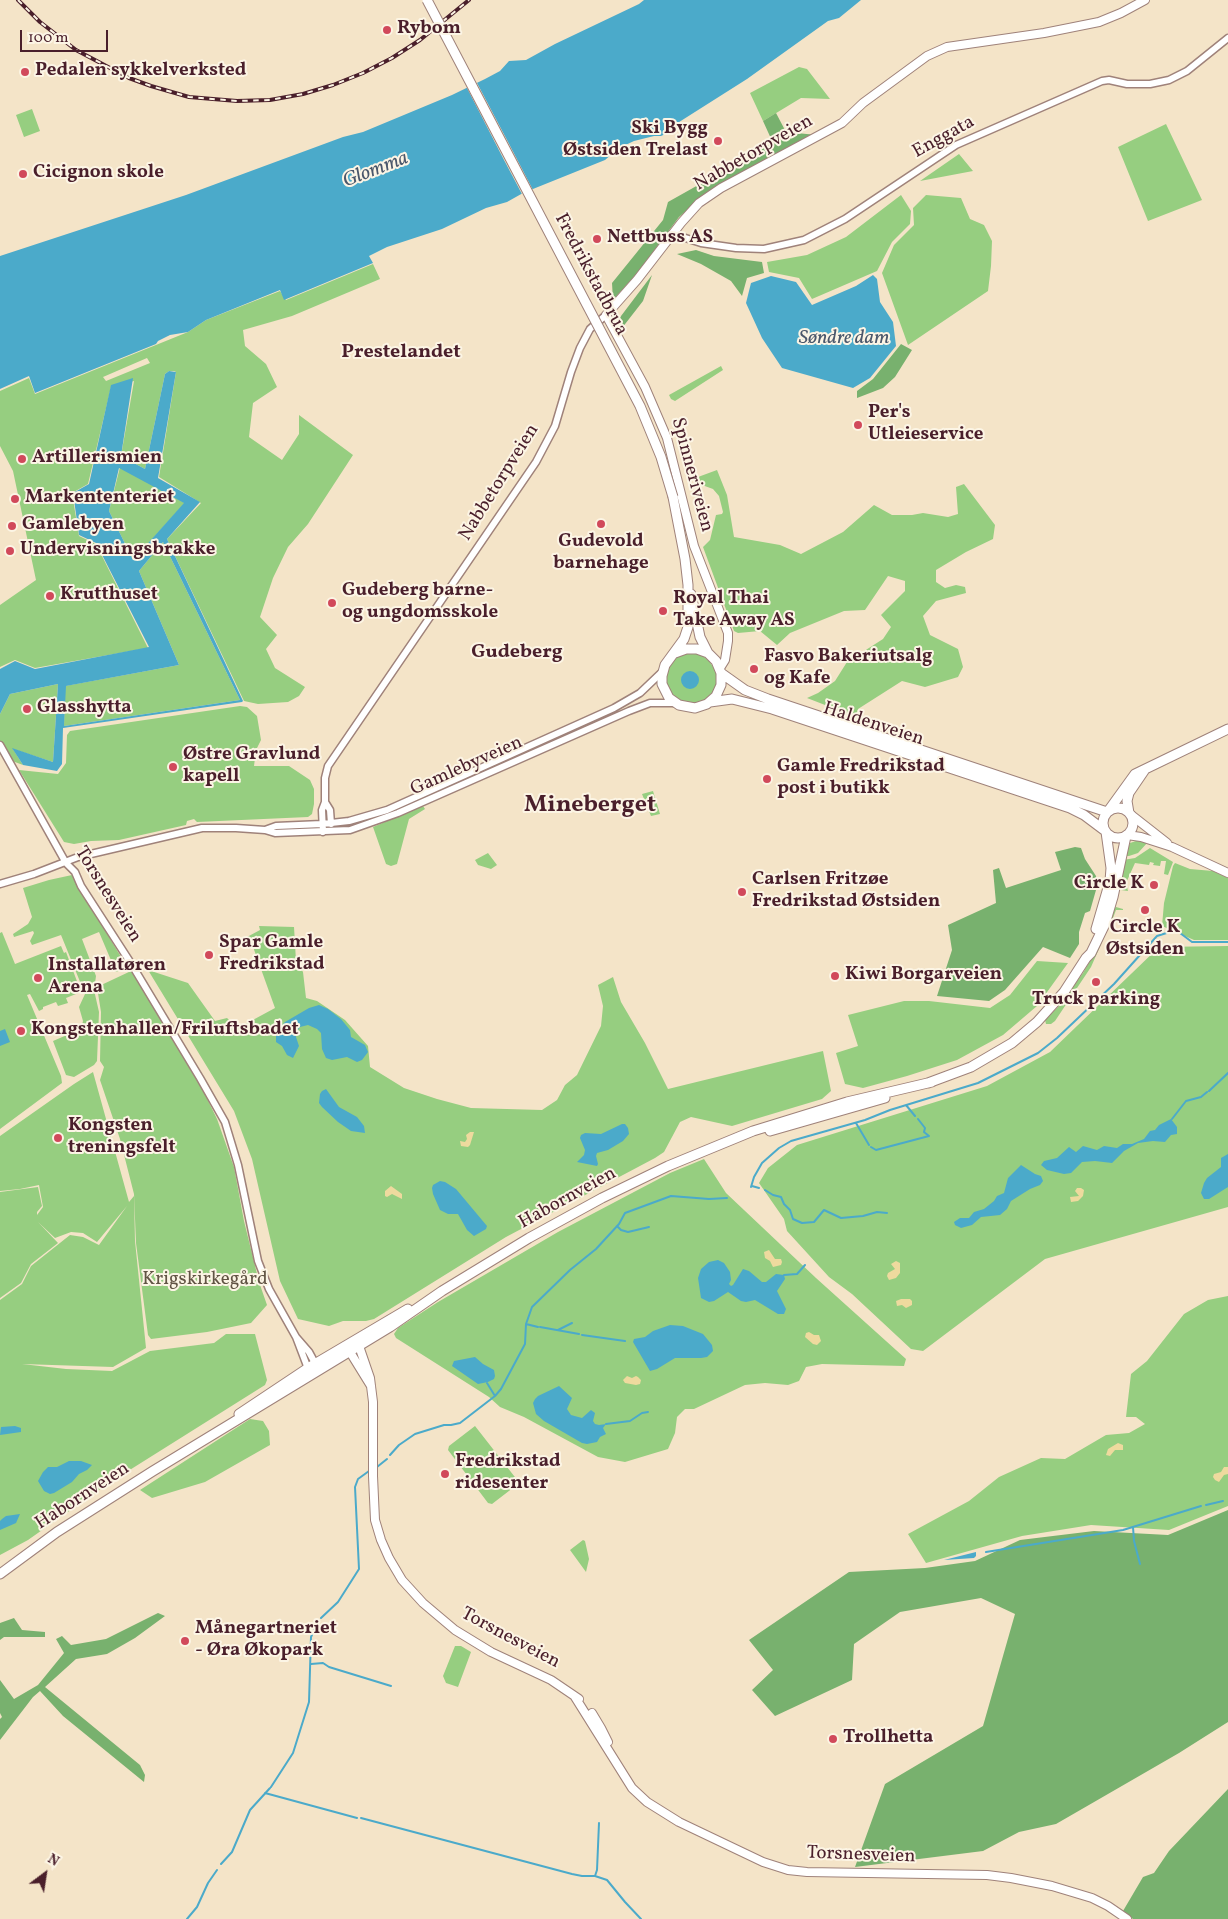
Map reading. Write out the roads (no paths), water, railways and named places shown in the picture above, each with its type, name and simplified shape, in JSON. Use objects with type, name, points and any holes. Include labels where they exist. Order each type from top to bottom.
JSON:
[{"type":"highway","name":"Fredrikstadbrua","points":[[427,0],[648,424],[661,457],[673,497],[683,546],[687,582]]},
{"type":"highway","points":[[687,582],[692,596],[700,637],[720,671],[720,689],[710,702],[695,708],[687,708],[675,703],[665,692],[662,680],[662,672],[667,661],[676,653],[687,633],[687,582]]},
{"type":"highway","points":[[676,653],[692,648],[710,654]]},
{"type":"highway","name":"Haldenveien","points":[[720,671],[745,690],[760,696],[1108,811]]},
{"type":"highway","name":"Haldenveien","points":[[710,702],[732,699],[772,709],[1070,808],[1084,815],[1105,831]]},
{"type":"highway","points":[[1146,768],[1129,793],[1127,801],[1132,825],[1126,835],[1115,838],[1105,831],[1103,822],[1108,811],[1135,774],[1146,768],[1228,729]]},
{"type":"highway","points":[[1108,811],[1120,808],[1129,814]]},
{"type":"highway","name":"Habornveien","points":[[0,1574],[57,1532],[313,1368],[353,1347],[395,1317],[431,1298],[529,1238],[602,1198],[668,1166],[726,1143],[867,1104],[932,1082],[971,1067],[1012,1043],[1052,1007],[1072,981],[1086,958],[1108,889],[1111,868],[1105,831]]},
{"type":"highway","name":"Habornveien","points":[[1086,958],[1091,953],[1110,909],[1126,835]]},
{"type":"main road","name":"Nabbetorpveien","points":[[606,315],[637,280],[690,212],[708,196],[842,123],[863,103],[926,56],[947,47],[1044,33],[1100,22],[1145,0]]},
{"type":"main road","name":"Spinneriveien","points":[[606,315],[662,423],[674,458],[694,546],[726,626],[728,641],[725,660],[720,671]]},
{"type":"main road","points":[[710,654],[726,649]]},
{"type":"main road","points":[[1129,814],[1172,848]]},
{"type":"main road","points":[[1126,835],[1141,837],[1172,848],[1228,873]]},
{"type":"main road","name":"Torsnesveien","points":[[353,1347],[370,1386],[373,1402],[375,1520],[389,1558],[402,1580],[437,1616],[474,1643],[551,1680],[583,1702],[601,1728],[618,1767],[632,1788],[653,1807],[679,1822],[763,1862],[788,1870],[807,1872],[987,1875],[1012,1878],[1052,1886],[1092,1898],[1127,1919]]},
{"type":"street","name":"Enggata","points":[[673,234],[701,243],[736,248],[771,248],[804,240],[845,219],[935,157],[956,145],[1102,81],[1150,84],[1169,80],[1187,71],[1228,38]]},
{"type":"street","name":"Nabbetorpveien","points":[[323,832],[322,810],[325,802],[325,778],[328,766],[536,462],[555,426],[580,348],[590,329],[606,315]]},
{"type":"street","name":"Gamlebyveien","points":[[266,830],[276,826],[322,824],[358,819],[387,810],[596,716],[640,693],[662,672]]},
{"type":"street","name":"Gamlebyveien","points":[[0,884],[66,863],[78,857],[202,828],[266,830],[275,833],[350,830],[368,826],[629,711],[650,703],[675,703]]},
{"type":"street","name":"Torsnesveien","points":[[0,745],[66,863],[75,872],[81,886],[132,965],[225,1122],[238,1165],[258,1261],[269,1289],[313,1368]]},
{"type":"street","name":"Nabbetorpveien","points":[[325,802],[330,810],[332,831]]},
{"type":"water","name":"Glomma","points":[[644,0],[861,0],[839,18],[828,21],[747,79],[676,124],[674,130],[661,136],[634,141],[619,148],[605,160],[523,193],[507,202],[486,208],[442,229],[387,247],[369,256],[373,263],[284,300],[280,290],[206,320],[188,332],[170,335],[156,344],[35,393],[29,376],[0,389],[0,256],[186,195],[343,137],[363,132],[452,95],[500,71],[509,61],[526,60]]},
{"type":"water","name":"Søndre dam","points":[[873,275],[877,279],[880,302],[893,322],[896,346],[870,378],[853,388],[782,368],[762,338],[746,303],[751,283],[771,276],[796,282],[812,305],[856,286]]},
{"type":"water","points":[[169,371],[176,372],[158,478],[200,502],[167,539],[243,701],[63,728],[62,764],[57,771],[23,765],[12,748],[53,762],[58,684],[10,694],[0,714],[0,669],[15,661],[35,669],[149,647],[96,543],[79,535],[73,493],[89,484],[111,385],[133,378],[121,456],[145,469],[165,374]],"holes":[[[119,468],[184,503],[133,560],[109,511]],[[163,542],[240,700],[64,726],[66,686],[179,665],[139,571]]]},
{"type":"water","points":[[690,671],[696,674],[699,680],[696,686],[690,689],[684,686],[681,680],[684,674]]},
{"type":"water","points":[[319,1005],[341,1019],[350,1030],[351,1037],[365,1045],[368,1052],[362,1060],[357,1062],[347,1057],[332,1060],[326,1058],[322,1049],[321,1033],[308,1025],[300,1027],[297,1031],[296,1037],[299,1046],[293,1058],[287,1055],[282,1046],[276,1042],[276,1032],[285,1022],[309,1008]]},
{"type":"water","points":[[5,1029],[10,1042],[0,1046],[0,1031]]},
{"type":"water","points":[[326,1089],[339,1107],[357,1117],[364,1126],[365,1133],[351,1131],[322,1107],[319,1103],[320,1094]]},
{"type":"water","points":[[1171,1119],[1177,1127],[1177,1134],[1171,1135],[1165,1142],[1138,1143],[1124,1151],[1112,1163],[1082,1162],[1071,1173],[1064,1174],[1047,1170],[1041,1165],[1044,1161],[1057,1158],[1069,1147],[1076,1152],[1083,1146],[1097,1150],[1104,1146],[1117,1148],[1123,1144],[1132,1144],[1144,1139],[1150,1131],[1155,1130],[1159,1125]]},
{"type":"water","points":[[625,1124],[628,1128],[629,1134],[623,1141],[608,1150],[597,1153],[597,1166],[577,1162],[584,1155],[585,1150],[580,1138],[581,1135],[585,1133],[601,1134]]},
{"type":"water","points":[[1228,1154],[1228,1187],[1209,1199],[1204,1199],[1201,1193],[1204,1183],[1207,1178],[1221,1167],[1221,1158]]},
{"type":"water","points":[[1021,1165],[1041,1176],[1043,1181],[1040,1185],[1011,1201],[1007,1209],[1000,1215],[981,1217],[972,1225],[961,1228],[955,1225],[954,1222],[960,1218],[969,1218],[974,1212],[984,1209],[997,1196],[1004,1193],[1008,1178]]},
{"type":"water","points":[[440,1181],[456,1189],[487,1226],[486,1229],[474,1236],[467,1230],[458,1214],[448,1214],[440,1210],[432,1188],[433,1185]]},
{"type":"water","points":[[718,1260],[724,1263],[730,1272],[731,1280],[729,1284],[731,1286],[743,1269],[749,1271],[762,1282],[766,1282],[776,1274],[784,1275],[785,1279],[777,1291],[786,1309],[784,1314],[778,1314],[755,1300],[741,1301],[728,1292],[714,1301],[709,1302],[701,1298],[698,1278],[701,1269],[709,1262]]},
{"type":"water","points":[[670,1325],[683,1326],[703,1334],[712,1345],[713,1351],[707,1357],[675,1358],[650,1371],[633,1342],[634,1339],[645,1337],[653,1331]]},
{"type":"water","points":[[475,1357],[494,1370],[494,1379],[478,1384],[452,1366],[454,1361]]},
{"type":"water","points":[[559,1386],[572,1398],[567,1409],[571,1415],[582,1418],[591,1410],[595,1413],[593,1421],[595,1424],[606,1424],[603,1428],[606,1434],[600,1437],[597,1442],[582,1443],[544,1421],[536,1414],[533,1403],[535,1399]]},
{"type":"water","points":[[15,1426],[21,1428],[21,1432],[0,1435],[1,1427]]},
{"type":"water","points":[[69,1461],[81,1461],[92,1465],[79,1474],[72,1482],[54,1493],[50,1494],[44,1491],[38,1481],[43,1472],[48,1467],[57,1467]]},
{"type":"water","points":[[20,1514],[16,1523],[0,1530],[0,1521],[2,1519],[6,1516]]},
{"type":"water","points":[[976,1552],[974,1558],[944,1560]]},
{"type":"waterway","points":[[751,1187],[762,1163],[779,1148],[791,1141],[865,1120],[890,1110],[978,1083],[1038,1053],[1057,1038],[1114,984],[1157,936],[1173,931],[1180,933],[1192,942],[1228,942]]},
{"type":"waterway","points":[[1209,1091],[1228,1073]]},
{"type":"waterway","points":[[1172,1119],[1186,1101],[1201,1097],[1207,1092]]},
{"type":"waterway","points":[[906,1105],[915,1116]]},
{"type":"waterway","points":[[871,1147],[876,1150],[929,1136],[924,1132],[925,1128],[918,1119]]},
{"type":"waterway","points":[[856,1123],[869,1145]]},
{"type":"waterway","points":[[752,1186],[759,1188]]},
{"type":"waterway","points":[[765,1190],[781,1197],[784,1204],[790,1210],[793,1219],[802,1223],[814,1222],[824,1210],[841,1218],[863,1216],[877,1212],[887,1213]]},
{"type":"waterway","points":[[390,1455],[399,1445],[415,1434],[444,1425],[460,1423],[495,1396],[501,1389],[525,1344],[526,1324],[532,1307],[570,1270],[596,1249],[619,1224],[625,1213],[671,1196],[709,1199],[727,1198]]},
{"type":"waterway","points":[[617,1226],[621,1230],[628,1232],[649,1227]]},
{"type":"waterway","points":[[784,1275],[797,1274],[805,1265]]},
{"type":"waterway","points":[[558,1330],[572,1323]]},
{"type":"waterway","points":[[526,1324],[538,1327]]},
{"type":"waterway","points":[[540,1327],[579,1334]]},
{"type":"waterway","points":[[582,1335],[625,1341]]},
{"type":"waterway","points":[[487,1383],[495,1396]]},
{"type":"waterway","points":[[606,1424],[630,1421],[642,1413],[648,1412]]},
{"type":"waterway","points":[[377,1467],[387,1459]]},
{"type":"waterway","points":[[321,1618],[338,1602],[359,1569],[355,1487],[358,1479],[369,1471]]},
{"type":"waterway","points":[[1206,1505],[1223,1501]]},
{"type":"waterway","points":[[986,1552],[1123,1530],[1201,1506]]},
{"type":"waterway","points":[[1133,1527],[1134,1541],[1140,1564]]},
{"type":"waterway","points":[[271,1787],[293,1753],[309,1702],[311,1637],[315,1628]]},
{"type":"waterway","points":[[311,1664],[323,1663],[329,1667],[391,1686]]},
{"type":"waterway","points":[[221,1864],[232,1852],[250,1810],[270,1788]]},
{"type":"waterway","points":[[265,1793],[357,1818]]},
{"type":"waterway","points":[[361,1818],[572,1874],[595,1876],[607,1880],[641,1919]]},
{"type":"waterway","points":[[595,1876],[597,1870],[599,1823]]},
{"type":"waterway","points":[[187,1919],[197,1907],[208,1883],[217,1870]]},
{"type":"railway","points":[[18,0],[40,22],[76,50],[129,78],[189,97],[237,101],[270,100],[303,94],[363,73],[392,58],[420,40],[469,0]]},
{"type":"place","name":"Rybom","points":[[387,30]]},
{"type":"place","name":"Pedalen sykkelverksted","points":[[25,72]]},
{"type":"place","name":"Ski Bygg Østsiden Trelast","points":[[718,141]]},
{"type":"place","name":"Cicignon skole","points":[[23,174]]},
{"type":"place","name":"Nettbuss AS","points":[[597,239]]},
{"type":"place","name":"Per's Utleieservice","points":[[858,425]]},
{"type":"place","name":"Artillerismien","points":[[22,459]]},
{"type":"place","name":"Markententeriet","points":[[15,499]]},
{"type":"place","name":"Gudevold barnehage","points":[[601,524]]},
{"type":"place","name":"Gamlebyen","points":[[12,526]]},
{"type":"place","name":"Undervisningsbrakke","points":[[10,551]]},
{"type":"place","name":"Krutthuset","points":[[50,596]]},
{"type":"place","name":"Gudeberg barne- og ungdomsskole","points":[[332,603]]},
{"type":"place","name":"Royal Thai Take Away AS","points":[[663,611]]},
{"type":"place","name":"Fasvo Bakeriutsalg og Kafe","points":[[754,669]]},
{"type":"place","name":"Glasshytta","points":[[27,709]]},
{"type":"place","name":"Østre Gravlund kapell","points":[[173,767]]},
{"type":"place","name":"Gamle Fredrikstad post i butikk","points":[[767,779]]},
{"type":"place","name":"Circle K","points":[[1154,885]]},
{"type":"place","name":"Carlsen Fritzøe Fredrikstad Østsiden","points":[[742,892]]},
{"type":"place","name":"Circle K Østsiden","points":[[1145,910]]},
{"type":"place","name":"Spar Gamle Fredrikstad","points":[[209,955]]},
{"type":"place","name":"Kiwi Borgarveien","points":[[835,976]]},
{"type":"place","name":"Installatøren Arena","points":[[38,978]]},
{"type":"place","name":"Truck parking","points":[[1096,982]]},
{"type":"place","name":"Kongstenhallen/Friluftsbadet","points":[[21,1031]]},
{"type":"place","name":"Kongsten treningsfelt","points":[[58,1138]]},
{"type":"place","name":"Fredrikstad ridesenter","points":[[445,1474]]},
{"type":"place","name":"Månegartneriet - Øra Økopark","points":[[185,1641]]},
{"type":"place","name":"Trollhetta","points":[[833,1739]]},
{"type":"district","name":"Prestelandet","points":[[401,353]]},
{"type":"district","name":"Gudeberg","points":[[517,653]]},
{"type":"district","name":"Mineberget","points":[[590,807]]},
{"type":"park label","name":"Krigskirkegård","points":[[205,1281]]}]
